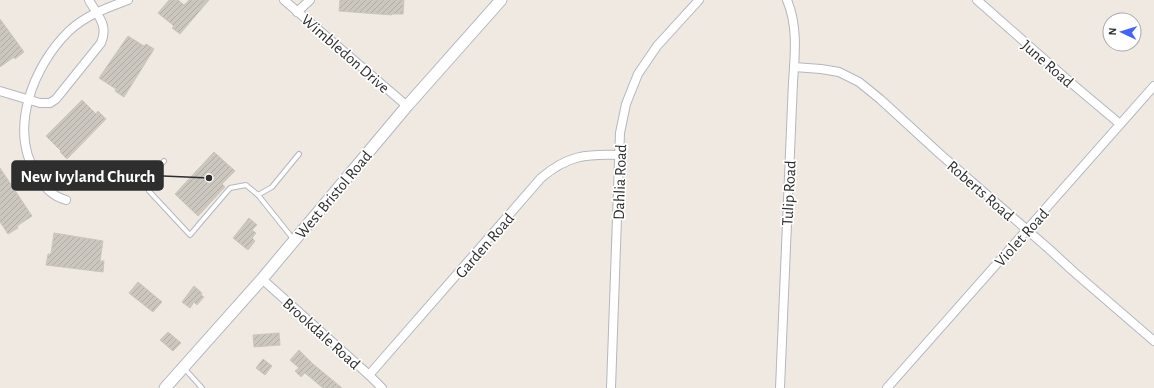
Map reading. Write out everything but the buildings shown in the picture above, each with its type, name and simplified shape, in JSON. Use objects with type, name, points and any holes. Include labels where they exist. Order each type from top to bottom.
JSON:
[{"type":"main road","name":"West Bristol Road","points":[[165,388],[262,279],[407,106],[501,0]]},
{"type":"street","points":[[0,91],[40,103],[50,103],[56,99],[101,43],[104,35],[104,28],[89,0]]},
{"type":"street","points":[[66,200],[57,197],[42,183],[33,168],[27,152],[25,143],[25,127],[27,108],[32,90],[45,62],[69,31],[80,22],[96,13],[128,0]]},
{"type":"street","name":"Wimbledon Drive","points":[[284,0],[407,106]]},
{"type":"street","points":[[297,12],[310,0]]},
{"type":"street","name":"Dahlia Road","points":[[611,388],[620,133],[626,104],[638,74],[657,46],[699,0]]},
{"type":"street","name":"Tulip Road","points":[[780,388],[795,51],[794,20],[787,0]]},
{"type":"street","name":"June Road","points":[[977,0],[1120,124]]},
{"type":"street","name":"Roberts Road","points":[[794,67],[839,72],[859,82],[1154,341]]},
{"type":"street","name":"Violet Road","points":[[887,388],[1154,86]]},
{"type":"street","name":"Garden Road","points":[[369,375],[541,178],[558,165],[575,158],[598,154],[620,155]]},
{"type":"street","name":"Brookdale Road","points":[[262,279],[382,388]]},
{"type":"lane","points":[[258,195],[272,187],[299,154]]},
{"type":"lane","points":[[164,161],[149,180],[149,191],[190,235],[230,188],[246,185],[258,195],[294,241]]},
{"type":"lane","points":[[183,368],[202,388]]},
{"type":"place","name":"New Ivyland Church","points":[[209,178]]}]
